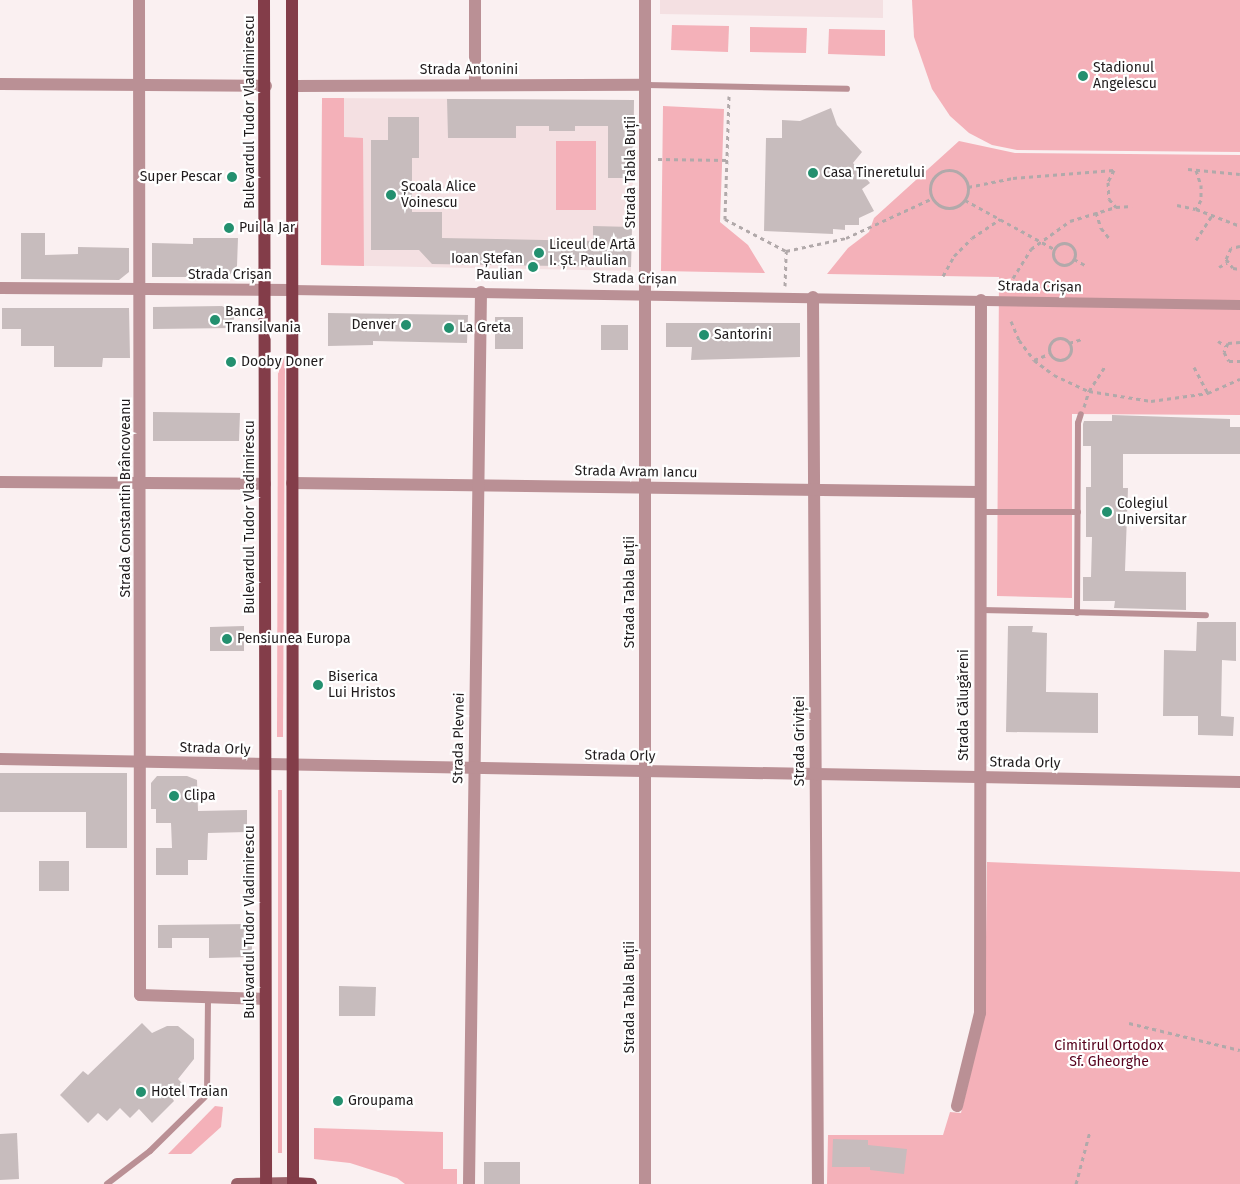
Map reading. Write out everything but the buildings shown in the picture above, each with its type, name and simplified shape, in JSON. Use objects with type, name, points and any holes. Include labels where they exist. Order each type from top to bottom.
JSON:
[{"type":"main road","name":"Bulevardul Tudor Vladimirescu","points":[[264,0],[266,86],[266,1183]]},
{"type":"main road","points":[[292,0],[293,1183]]},
{"type":"main road","points":[[236,1184],[311,1184]]},
{"type":"street","name":"Strada Constantin Brâncoveanu","points":[[139,0],[138,291],[142,762],[140,995],[208,998]]},
{"type":"street","points":[[474,0],[475,85]]},
{"type":"street","name":"Strada Tabla Buții","points":[[645,1184],[646,0]]},
{"type":"street","points":[[0,84],[266,86]]},
{"type":"street","name":"Strada Antonini","points":[[293,86],[646,85]]},
{"type":"street","name":"Strada Crișan","points":[[0,288],[138,291],[292,290],[646,294],[1240,305]]},
{"type":"street","name":"Strada Plevnei","points":[[469,1184],[481,292]]},
{"type":"street","name":"Strada Griviței","points":[[812,297],[818,1184]]},
{"type":"street","name":"Strada Călugăreni","points":[[957,1106],[980,1013],[979,610],[981,300]]},
{"type":"street","points":[[0,482],[265,484]]},
{"type":"street","name":"Strada Avram Iancu","points":[[292,484],[980,492]]},
{"type":"street","name":"Strada Orly","points":[[0,759],[292,766],[1240,782]]},
{"type":"street","points":[[208,998],[266,999]]},
{"type":"lane","points":[[646,85],[848,89]]},
{"type":"lane","points":[[1077,613],[1078,423],[1081,414]]},
{"type":"lane","points":[[980,512],[1078,512]]},
{"type":"lane","points":[[979,610],[1206,615]]},
{"type":"lane","points":[[107,1184],[150,1151],[207,1095],[208,998]]},
{"type":"path","points":[[729,87],[725,219],[786,251],[846,238],[932,198]]},
{"type":"path","points":[[645,159],[728,160]]},
{"type":"path","points":[[1188,169],[1240,174]]},
{"type":"path","points":[[968,187],[1013,178],[1114,170],[1108,182],[1109,199],[1116,207]]},
{"type":"path","points":[[1196,170],[1201,185],[1196,209]]},
{"type":"path","points":[[932,198],[932,181],[946,171],[958,172],[968,187],[965,200]]},
{"type":"path","points":[[932,198],[948,208],[965,200]]},
{"type":"path","points":[[965,200],[1054,249]]},
{"type":"path","points":[[1012,278],[1040,242],[1070,221],[1116,207],[1132,206]]},
{"type":"path","points":[[1177,206],[1196,209],[1240,226]]},
{"type":"path","points":[[1096,212],[1101,228],[1109,238]]},
{"type":"path","points":[[1196,240],[1212,215]]},
{"type":"path","points":[[944,276],[954,256],[972,238],[1000,219]]},
{"type":"path","points":[[1059,244],[1071,245],[1075,251],[1074,259],[1066,266],[1059,264],[1053,259],[1054,249],[1059,244]]},
{"type":"path","points":[[1227,263],[1228,251],[1240,246]]},
{"type":"path","points":[[785,296],[786,251]]},
{"type":"path","points":[[1074,259],[1085,265]]},
{"type":"path","points":[[1219,267],[1227,263]]},
{"type":"path","points":[[1227,263],[1240,269]]},
{"type":"path","points":[[1011,322],[1018,340],[1034,360],[1054,375],[1089,391],[1152,401],[1208,392],[1240,379]]},
{"type":"path","points":[[1049,354],[1052,340],[1063,338],[1069,343]]},
{"type":"path","points":[[1069,343],[1082,338]]},
{"type":"path","points":[[1218,340],[1226,346],[1227,359],[1240,361]]},
{"type":"path","points":[[1226,346],[1232,341],[1240,342]]},
{"type":"path","points":[[1049,354],[1055,359],[1063,360],[1069,354],[1069,343]]},
{"type":"path","points":[[1034,360],[1049,354]]},
{"type":"path","points":[[1081,414],[1089,391],[1105,366]]},
{"type":"path","points":[[1194,367],[1208,392]]},
{"type":"path","points":[[1129,1022],[1240,1050]]},
{"type":"path","points":[[1076,1184],[1090,1131]]},
{"type":"shaded area","points":[[660,0],[883,0],[883,18],[660,14]]},
{"type":"shaded area","points":[[322,98],[634,100],[633,139],[608,139],[608,178],[633,178],[631,271],[321,265]]},
{"type":"green space","name":"Stadionul Angelescu","points":[[912,0],[1240,0],[1240,152],[1017,150],[992,145],[969,133],[950,116],[932,89],[914,37]]},
{"type":"green space","points":[[672,25],[729,26],[728,52],[671,50]]},
{"type":"green space","points":[[750,27],[807,28],[806,53],[750,52]]},
{"type":"green space","points":[[829,29],[885,30],[885,56],[828,54]]},
{"type":"green space","points":[[322,98],[344,98],[344,137],[363,138],[364,266],[321,265]]},
{"type":"green space","points":[[663,106],[724,109],[720,222],[748,245],[765,273],[661,271]]},
{"type":"green space","points":[[556,141],[596,141],[596,210],[556,210]]},
{"type":"green space","points":[[959,141],[1015,153],[1240,155],[1240,415],[1072,414],[1072,598],[997,596],[999,277],[827,274],[848,248],[869,232],[874,218]]},
{"type":"green space","points":[[278,356],[285,356],[283,737],[277,737]]},
{"type":"green space","points":[[278,790],[282,790],[282,1153],[278,1153]]},
{"type":"green space","name":"Cimitirul Ortodox Sf. Gheorghe","points":[[987,862],[1240,872],[1240,1184],[827,1184],[828,1135],[943,1135],[950,1112],[961,1113],[985,1014]]},
{"type":"green space","points":[[215,1106],[223,1107],[221,1127],[191,1154],[168,1154]]},
{"type":"green space","points":[[314,1128],[443,1132],[443,1169],[457,1169],[457,1184],[405,1184],[397,1178],[350,1163],[314,1159]]},
{"type":"place","name":"Stadionul Angelescu","points":[[1083,76]]},
{"type":"place","name":"Casa Tineretului","points":[[813,173]]},
{"type":"place","name":"Super Pescar","points":[[232,177]]},
{"type":"place","name":"Școala Alice Voinescu","points":[[391,195]]},
{"type":"place","name":"Pui la Jar","points":[[229,228]]},
{"type":"place","name":"Liceul de Artă I. Șt. Paulian","points":[[539,253]]},
{"type":"place","name":"Ioan Ștefan Paulian","points":[[533,267]]},
{"type":"place","name":"Banca Transilvania","points":[[215,320]]},
{"type":"place","name":"Denver","points":[[406,325]]},
{"type":"place","name":"La Greta","points":[[449,328]]},
{"type":"place","name":"Santorini","points":[[704,335]]},
{"type":"place","name":"Dooby Doner","points":[[231,362]]},
{"type":"place","name":"Colegiul Universitar","points":[[1107,512]]},
{"type":"place","name":"Pensiunea Europa","points":[[227,639]]},
{"type":"place","name":"Biserica Lui Hristos","points":[[318,685]]},
{"type":"place","name":"Clipa","points":[[174,796]]},
{"type":"place","name":"Hotel Traian","points":[[141,1092]]},
{"type":"place","name":"Groupama","points":[[338,1101]]}]
